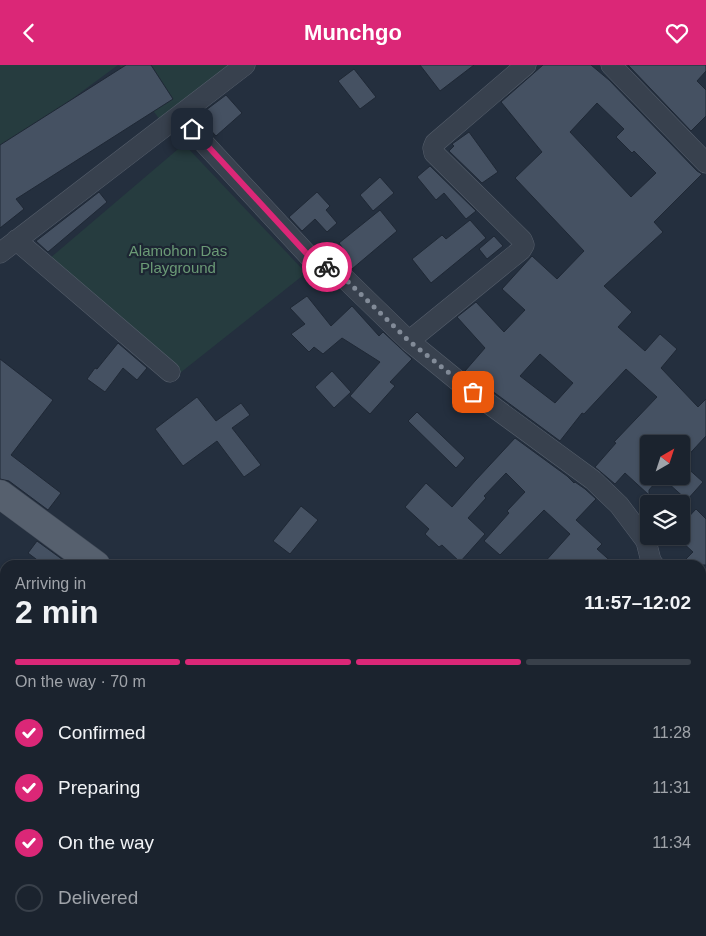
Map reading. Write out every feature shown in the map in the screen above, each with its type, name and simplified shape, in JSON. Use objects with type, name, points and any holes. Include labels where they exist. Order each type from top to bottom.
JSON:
[{"type":"main road","points":[[0,494],[89,560]]},
{"type":"street","points":[[0,253],[245,65]]},
{"type":"street","points":[[409,341],[521,250],[524,245],[522,240],[434,153],[433,148],[435,143],[526,65]]},
{"type":"street","points":[[611,65],[706,163]]},
{"type":"street","points":[[179,116],[318,266],[334,268],[409,341],[458,381],[593,480],[619,505],[646,541],[651,560]]},
{"type":"street","points":[[16,241],[170,372]]},
{"type":"green space","points":[[0,65],[118,65],[0,152]]},
{"type":"green space","points":[[119,65],[236,65],[163,124]]},
{"type":"green space","name":"Alamohon Das Playground","points":[[184,144],[306,273],[180,373],[49,259]]},
{"type":"building","points":[[126,65],[151,65],[173,99],[16,199],[24,209],[0,228],[0,145]]},
{"type":"building","points":[[420,65],[474,65],[440,91]]},
{"type":"building","points":[[543,65],[591,65],[609,80],[702,174],[654,222],[663,232],[604,286],[632,312],[618,327],[645,351],[660,334],[677,349],[661,368],[698,407],[706,399],[706,436],[690,453],[690,435],[640,435],[640,485],[653,485],[649,490],[649,495],[625,473],[615,484],[595,467],[616,443],[614,442],[657,397],[626,369],[584,414],[582,413],[560,441],[465,371],[485,348],[457,317],[476,302],[504,332],[525,310],[502,289],[532,256],[557,279],[584,251],[515,178],[542,152],[501,102]],"holes":[[[597,103],[624,129],[616,137],[632,153],[634,151],[656,173],[631,197],[570,132]],[[540,354],[573,383],[555,403],[520,376]]]},
{"type":"building","points":[[628,65],[706,65],[706,71],[697,81],[706,90],[706,116],[691,131]]},
{"type":"building","points":[[354,69],[376,97],[360,109],[338,81]]},
{"type":"building","points":[[226,95],[242,113],[216,136],[198,116]]},
{"type":"building","points":[[469,132],[498,172],[482,183],[449,151],[454,146],[452,144]]},
{"type":"building","points":[[430,166],[476,211],[466,219],[444,193],[436,200],[417,177]]},
{"type":"building","points":[[380,177],[394,193],[373,211],[360,195]]},
{"type":"building","points":[[99,192],[107,202],[48,252],[36,241]]},
{"type":"building","points":[[317,192],[330,206],[326,210],[337,223],[327,232],[315,219],[302,231],[289,217]]},
{"type":"building","points":[[380,210],[397,231],[352,269],[342,260],[348,255],[339,243]]},
{"type":"building","points":[[470,220],[486,238],[431,283],[412,259],[442,235],[446,239]]},
{"type":"building","points":[[494,236],[503,246],[487,259],[479,249]]},
{"type":"building","points":[[307,296],[331,326],[352,306],[379,336],[383,332],[412,359],[390,382],[395,386],[370,414],[350,396],[380,362],[342,338],[323,354],[314,347],[309,352],[291,334],[305,324],[290,308]]},
{"type":"building","points":[[118,343],[147,368],[137,380],[123,368],[105,392],[87,379]]},
{"type":"building","points":[[0,359],[53,400],[11,455],[61,493],[48,510],[9,481],[0,479]]},
{"type":"building","points":[[332,371],[351,392],[334,408],[315,387]]},
{"type":"building","points":[[197,397],[216,421],[241,403],[250,415],[232,428],[261,465],[244,477],[217,441],[183,466],[155,429]]},
{"type":"building","points":[[417,412],[465,458],[456,468],[408,421]]},
{"type":"building","points":[[515,438],[596,499],[576,520],[602,544],[597,549],[609,560],[547,560],[570,534],[544,510],[500,555],[484,541],[509,513],[507,511],[525,492],[506,473],[484,496],[486,498],[468,518],[485,534],[462,560],[458,560],[442,545],[439,547],[425,534],[429,529],[405,507],[426,483],[452,507]]},
{"type":"building","points":[[690,470],[703,482],[690,497],[690,495],[681,495],[670,485],[690,485]]},
{"type":"building","points":[[301,506],[318,520],[290,554],[273,541]]},
{"type":"building","points":[[696,509],[706,519],[706,560],[685,560],[693,552],[685,545],[690,545],[690,515]]},
{"type":"building","points":[[37,541],[63,560],[37,560],[28,553]]},
{"type":"way so far","points":[[327,267],[334,268],[409,341],[473,392]]},
{"type":"route","points":[[192,129],[318,266],[327,267]]}]
